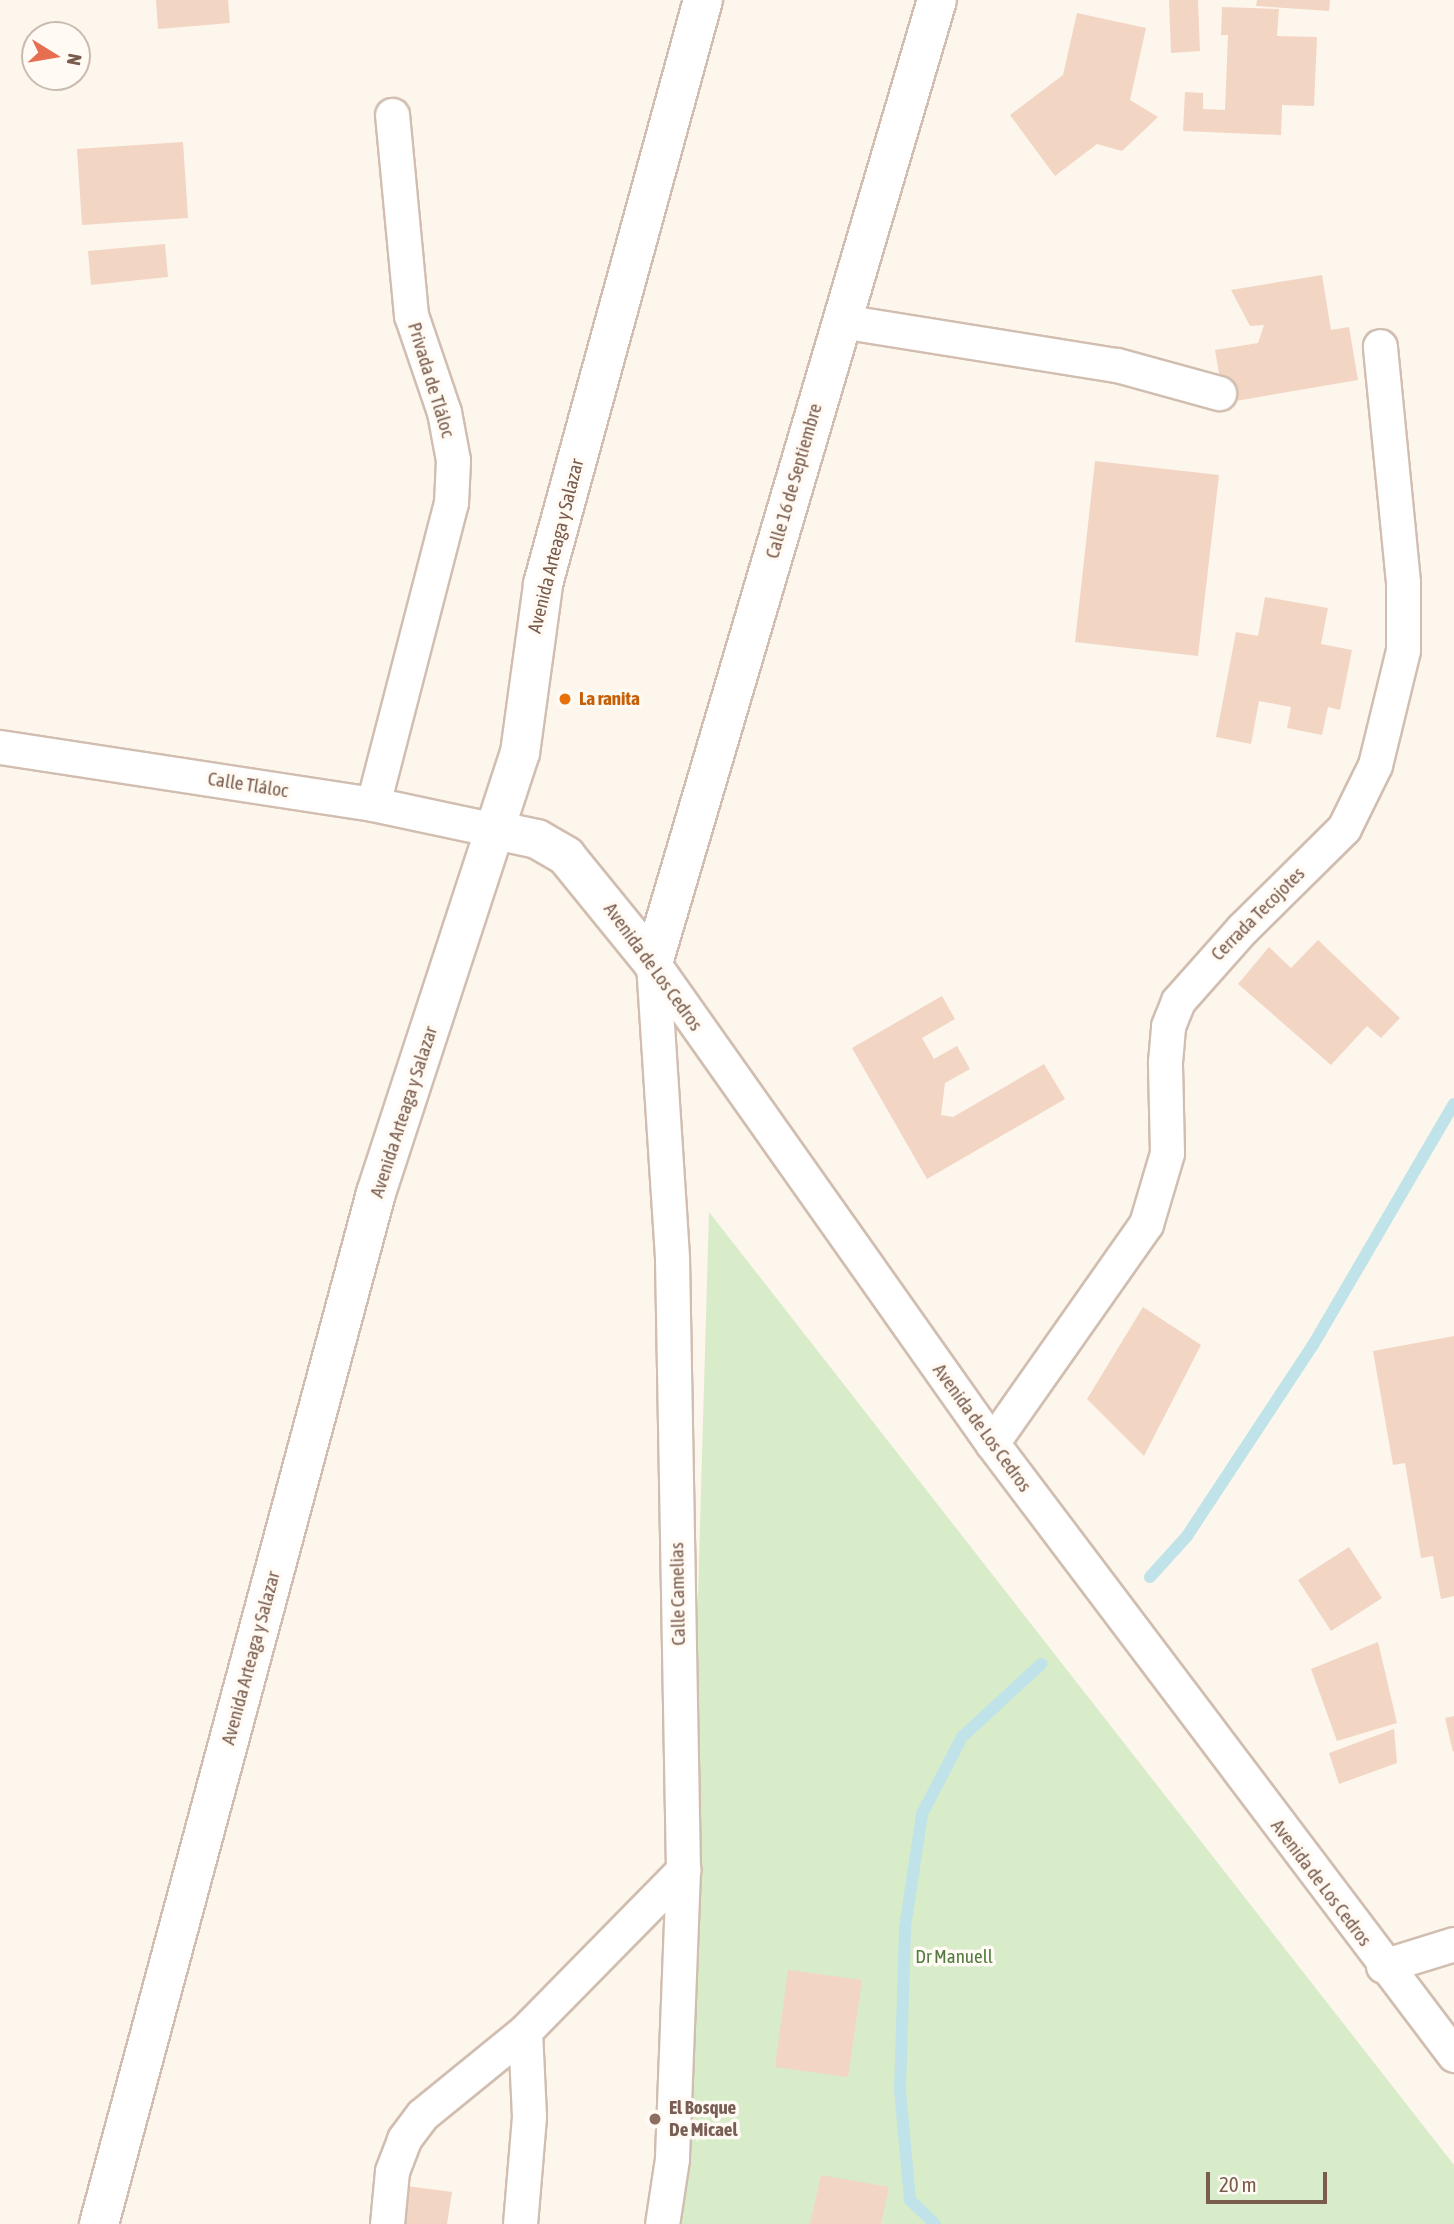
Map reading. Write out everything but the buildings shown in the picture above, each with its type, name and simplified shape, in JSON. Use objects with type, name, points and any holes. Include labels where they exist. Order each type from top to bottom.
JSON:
[{"type":"street","name":"Avenida Arteaga y Salazar","points":[[99,2224],[376,1193],[520,753],[542,584],[703,0]]},
{"type":"street","name":"Calle 16 de Septiembre","points":[[653,963],[937,0]]},
{"type":"street","name":"Privada de Tláloc","points":[[373,804],[451,503],[453,460],[444,412],[411,315],[392,115]]},
{"type":"street","points":[[841,321],[1117,365],[1219,393]]},
{"type":"street","name":"Cerrada Tecojotes","points":[[992,1443],[1146,1223],[1167,1153],[1165,1062],[1168,1026],[1178,1001],[1242,929],[1344,828],[1375,765],[1393,701],[1403,636],[1403,582],[1380,346]]},
{"type":"street","name":"Calle Tláloc","points":[[0,747],[373,804],[495,830]]},
{"type":"street","name":"Avenida de Los Cedros","points":[[495,830],[537,839],[566,856],[653,963],[992,1443],[1383,1966],[1454,2055]]},
{"type":"street","name":"Calle Camelias","points":[[653,963],[672,1258],[683,1870],[672,2159],[662,2224]]},
{"type":"street","points":[[387,2224],[392,2171],[410,2131],[422,2115],[525,2031],[683,1870]]},
{"type":"street","points":[[1383,1966],[1454,1944]]},
{"type":"street","points":[[520,2224],[528,2116],[525,2031]]},
{"type":"green space","name":"Dr Manuell","points":[[709,1212],[1454,2165],[1454,2224],[680,2224]]},
{"type":"waterway","points":[[1150,1577],[1187,1536],[1313,1345],[1454,1104]]},
{"type":"waterway","points":[[935,2224],[910,2200],[900,2090],[905,1927],[922,1814],[962,1737],[1041,1664]]},
{"type":"place","name":"La ranita","points":[[565,699]]},
{"type":"place","name":"El Bosque De Micael","points":[[655,2119]]}]
